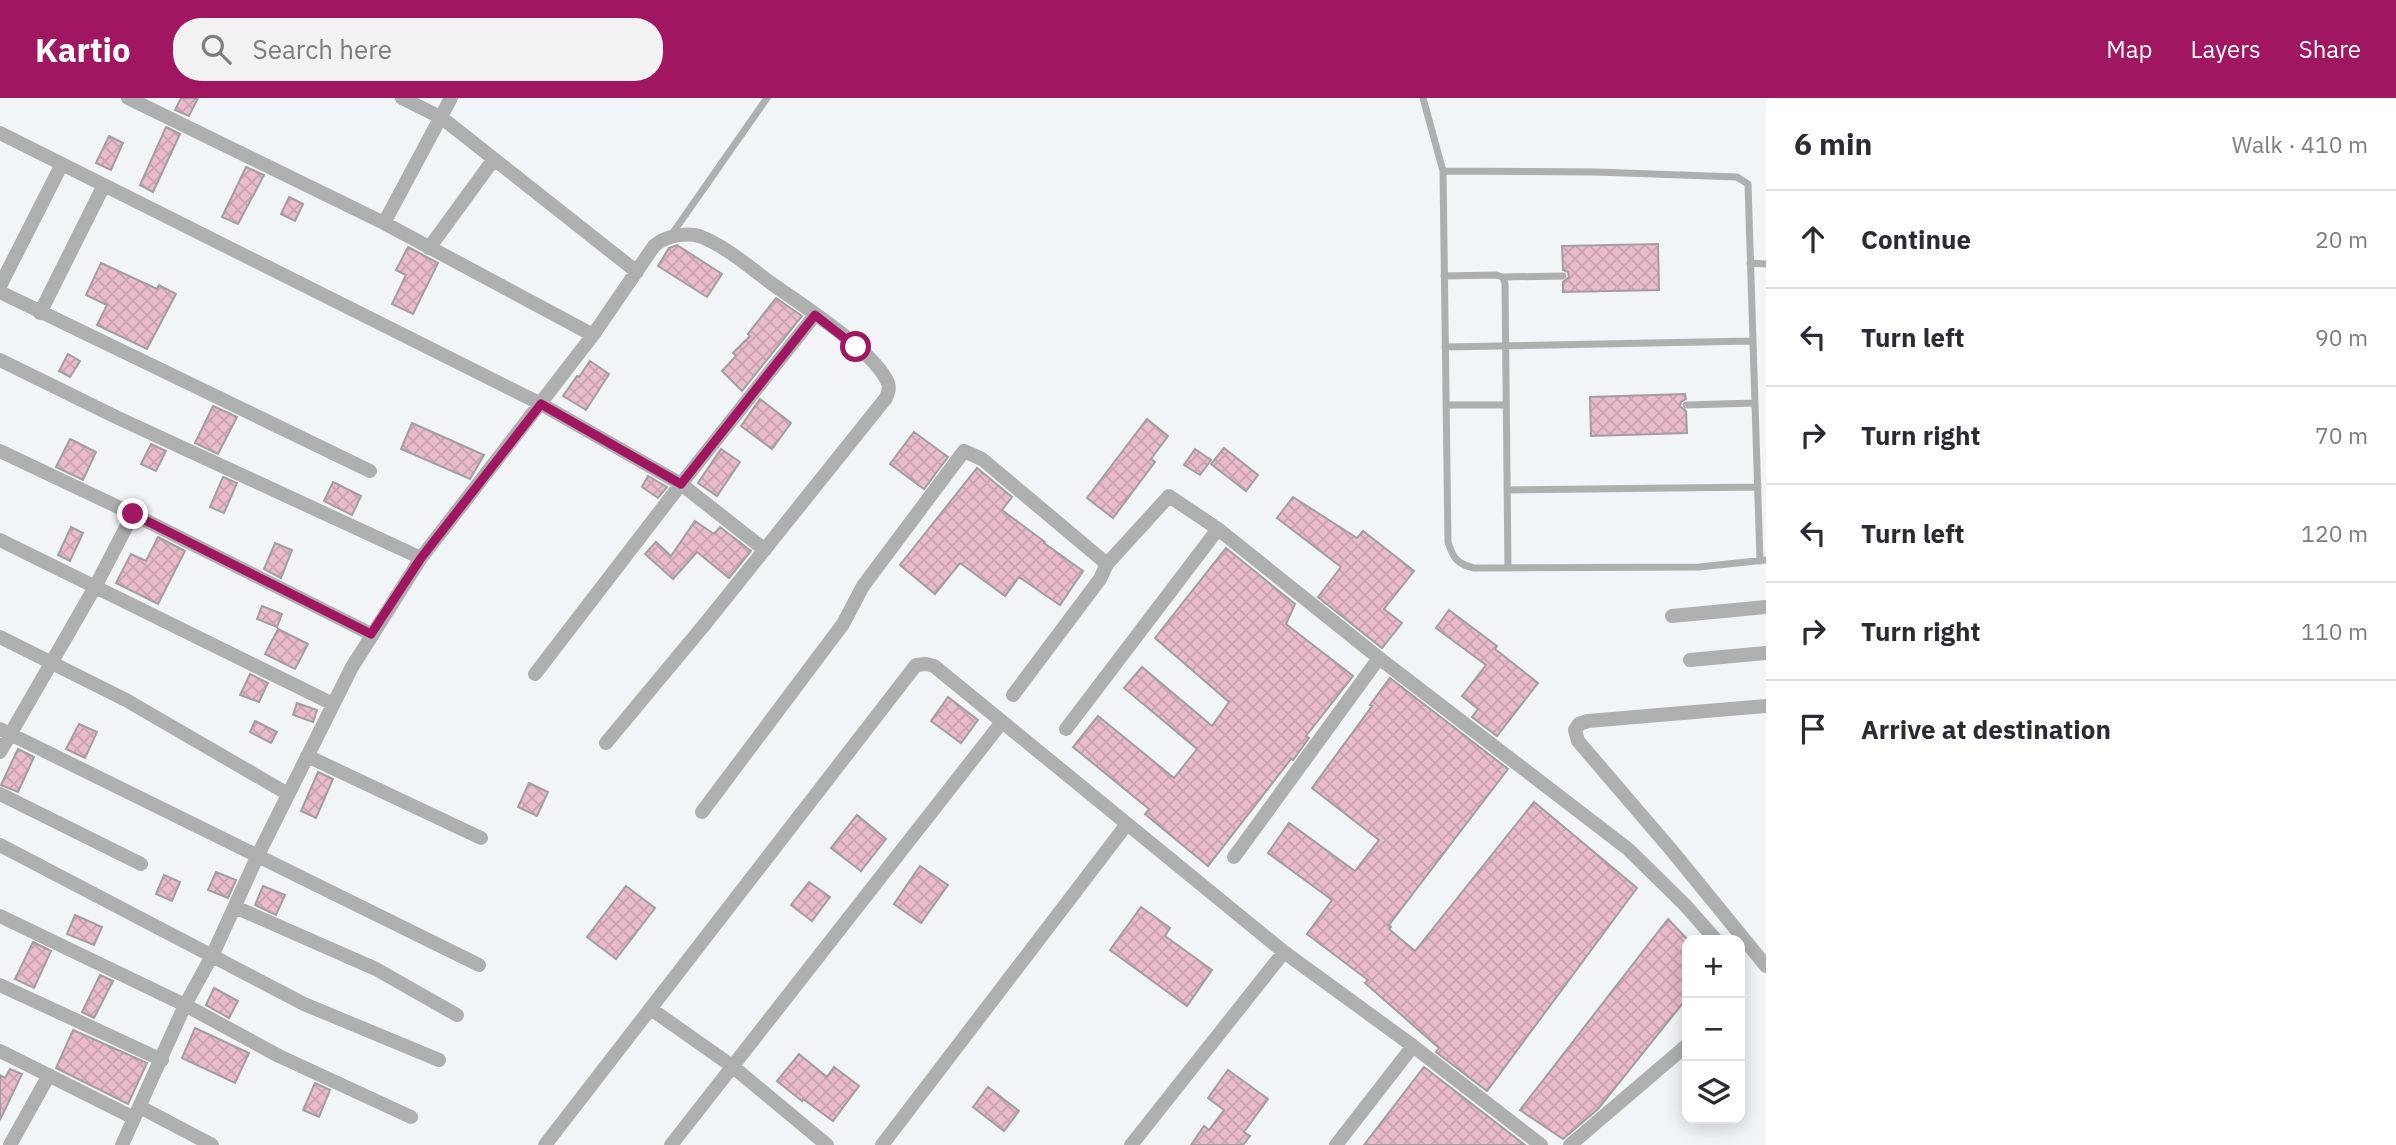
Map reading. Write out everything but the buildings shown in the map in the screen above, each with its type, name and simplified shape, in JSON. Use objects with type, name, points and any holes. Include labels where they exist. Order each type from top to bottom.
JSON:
[{"type":"street","points":[[128,98],[384,223],[593,335]]},
{"type":"street","points":[[402,98],[442,118],[636,272]]},
{"type":"street","points":[[384,223],[451,98]]},
{"type":"street","points":[[0,133],[541,404],[681,484],[765,550]]},
{"type":"street","points":[[429,248],[494,159]]},
{"type":"street","points":[[0,286],[62,164]]},
{"type":"street","points":[[40,313],[104,185]]},
{"type":"street","points":[[122,1145],[185,1005],[213,954],[258,855],[371,634],[421,558],[593,335],[654,246],[669,237],[697,235],[721,247],[842,334],[880,371],[889,385],[889,392],[765,550],[606,743]]},
{"type":"street","points":[[0,292],[370,471]]},
{"type":"street","points":[[535,674],[815,315]]},
{"type":"street","points":[[0,360],[116,417],[421,558]]},
{"type":"street","points":[[0,451],[133,514],[371,634]]},
{"type":"street","points":[[702,812],[843,624],[863,586],[964,451],[982,459],[1107,565]]},
{"type":"street","points":[[1013,695],[1100,579],[1107,565],[1169,496],[1218,529],[1379,658],[1628,849],[1712,935]]},
{"type":"street","points":[[0,752],[5,732],[52,663],[133,514]]},
{"type":"street","points":[[1066,729],[1218,529]]},
{"type":"street","points":[[0,540],[333,704]]},
{"type":"street","points":[[1672,616],[1766,607]]},
{"type":"street","points":[[0,637],[126,701],[288,794]]},
{"type":"street","points":[[1690,660],[1766,653]]},
{"type":"street","points":[[1234,857],[1379,658]]},
{"type":"street","points":[[544,1145],[916,666],[926,664],[933,666],[1284,952],[1413,1046],[1541,1145]]},
{"type":"street","points":[[1766,706],[1588,721],[1579,724],[1575,730],[1578,741],[1766,966]]},
{"type":"street","points":[[671,1145],[1002,722]]},
{"type":"street","points":[[5,732],[479,965]]},
{"type":"street","points":[[307,756],[481,838]]},
{"type":"street","points":[[0,794],[141,864]]},
{"type":"street","points":[[882,1145],[1127,824]]},
{"type":"street","points":[[0,845],[213,954],[254,979],[304,1004],[439,1060]]},
{"type":"street","points":[[235,907],[376,969],[457,1015]]},
{"type":"street","points":[[0,916],[185,1005],[279,1056],[411,1117]]},
{"type":"street","points":[[1130,1145],[1284,952]]},
{"type":"street","points":[[0,985],[162,1060]]},
{"type":"street","points":[[651,1009],[732,1066],[827,1145]]},
{"type":"street","points":[[1336,1145],[1413,1046]]},
{"type":"street","points":[[1570,1145],[1682,1049]]},
{"type":"street","points":[[0,1051],[212,1145]]},
{"type":"street","points":[[10,1145],[49,1075]]},
{"type":"lane","points":[[669,237],[767,98]]},
{"type":"lane","points":[[1423,98],[1443,171],[1448,542],[1452,555],[1460,565],[1474,568],[1699,567],[1763,561],[1752,341],[1748,184],[1737,177],[1595,172],[1443,171]]},
{"type":"lane","points":[[1750,263],[1766,264]]},
{"type":"lane","points":[[1444,276],[1563,276]]},
{"type":"lane","points":[[1503,277],[1508,568]]},
{"type":"lane","points":[[1445,347],[1752,341]]},
{"type":"lane","points":[[1686,405],[1755,403]]},
{"type":"lane","points":[[1446,405],[1506,405]]},
{"type":"lane","points":[[1507,490],[1758,487]]},
{"type":"route","points":[[133,514],[371,634],[421,558],[541,404],[681,484],[815,315],[856,347]]}]
